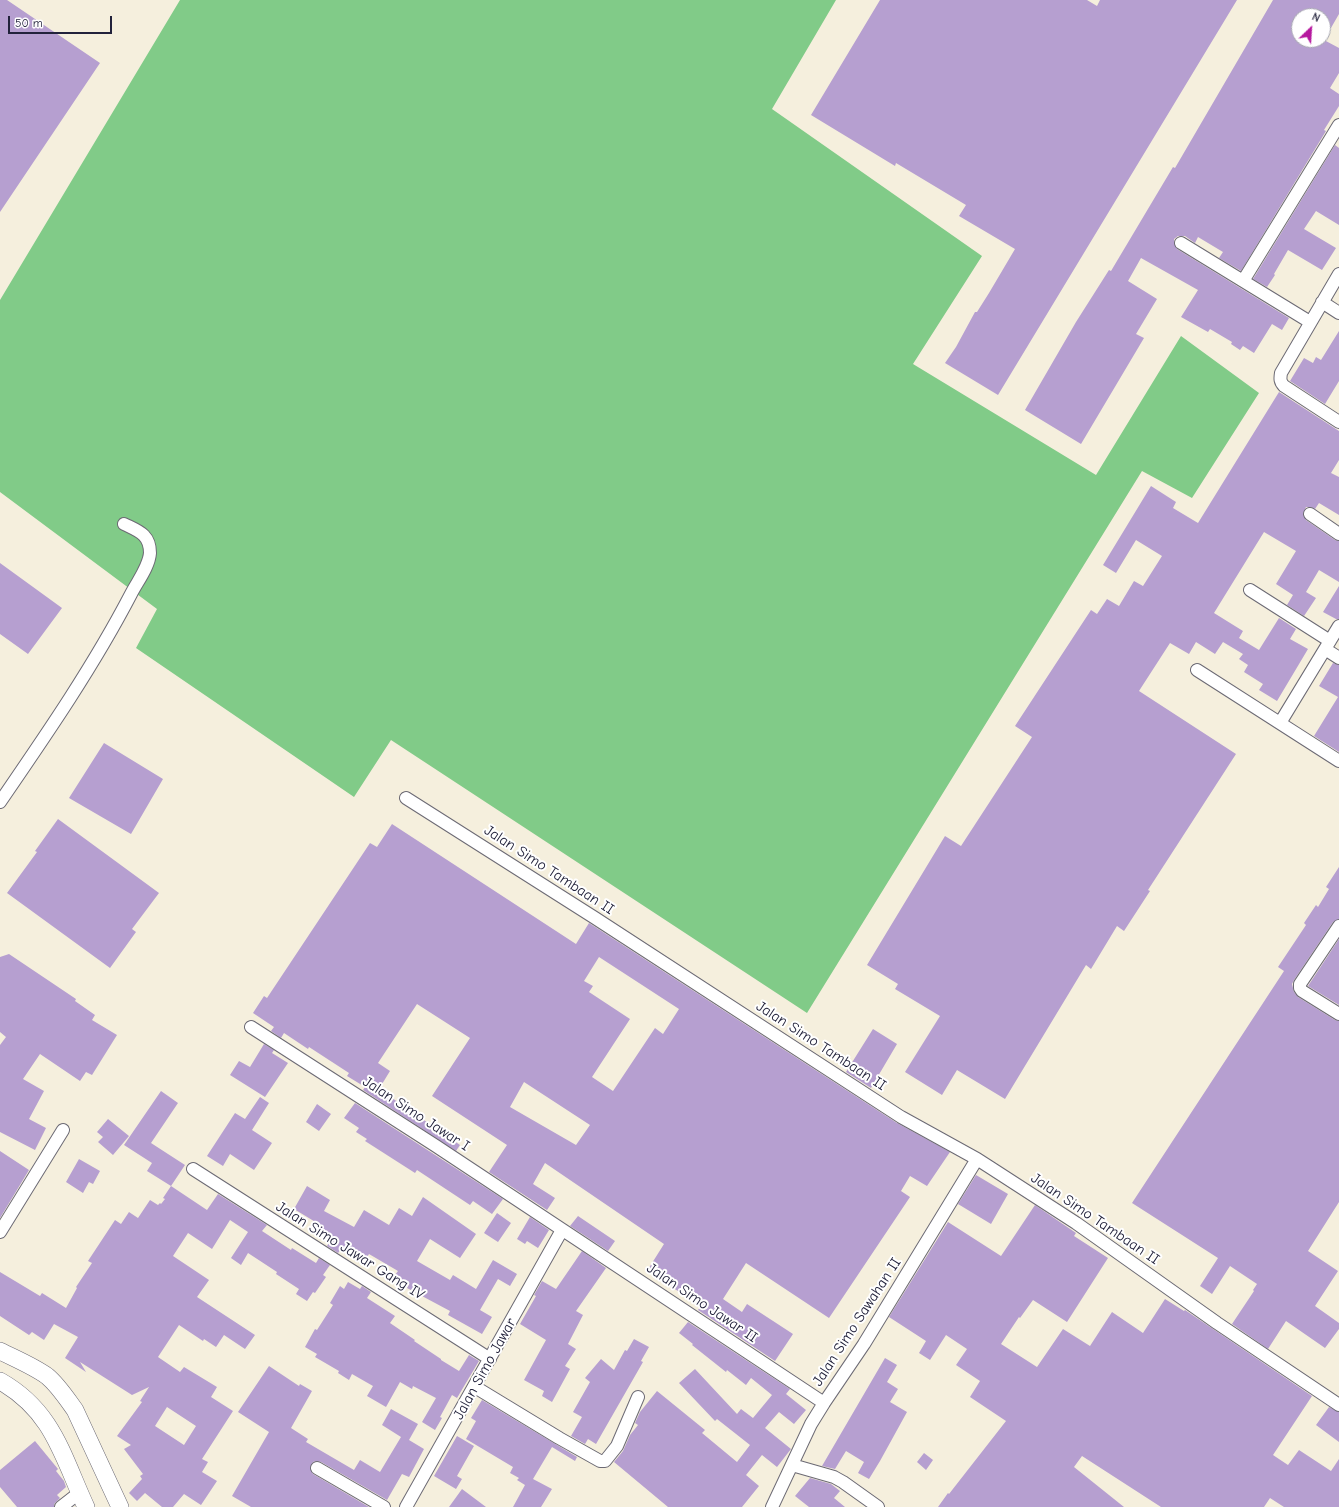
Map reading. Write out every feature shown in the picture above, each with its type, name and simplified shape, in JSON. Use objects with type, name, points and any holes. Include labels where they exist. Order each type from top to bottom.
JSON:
[{"type":"main road","points":[[0,1351],[22,1361],[48,1377],[75,1410],[120,1507]]},
{"type":"main road","points":[[0,1381],[14,1388],[30,1402],[44,1418],[56,1436],[82,1500]]},
{"type":"street","points":[[1243,281],[1339,125]]},
{"type":"street","points":[[1181,243],[1310,322]]},
{"type":"street","points":[[1339,274],[1281,373],[1281,382],[1289,389],[1339,422]]},
{"type":"street","points":[[1322,302],[1339,313]]},
{"type":"street","points":[[1310,514],[1339,534]]},
{"type":"street","points":[[0,802],[51,727],[118,620],[145,567],[150,554],[149,541],[142,532],[124,524]]},
{"type":"street","points":[[1250,590],[1327,645],[1339,658]]},
{"type":"street","points":[[1280,722],[1339,626]]},
{"type":"street","points":[[1197,670],[1339,761]]},
{"type":"street","name":"Jalan Simo Tambaan II","points":[[406,798],[602,922],[901,1117],[977,1159],[1076,1224],[1217,1323],[1339,1405]]},
{"type":"street","points":[[1339,926],[1300,984],[1302,991],[1339,1014]]},
{"type":"street","name":"Jalan Simo Jawar I","points":[[251,1027],[436,1146],[562,1230]]},
{"type":"street","points":[[0,1232],[63,1130]]},
{"type":"street","name":"Jalan Simo Sawahan II","points":[[772,1507],[811,1424],[824,1402],[864,1344],[977,1159]]},
{"type":"street","name":"Jalan Simo Jawar Gang IV","points":[[193,1169],[490,1360]]},
{"type":"street","name":"Jalan Simo Jawar","points":[[409,1506],[562,1230]]},
{"type":"street","name":"Jalan Simo Jawar II","points":[[562,1230],[694,1315],[824,1402]]},
{"type":"street","points":[[475,1387],[600,1461],[605,1461],[617,1446],[638,1397]]},
{"type":"street","points":[[792,1466],[834,1477],[878,1507]]},
{"type":"street","points":[[317,1468],[384,1507]]},
{"type":"street","points":[[61,1507],[82,1500]]},
{"type":"green space","points":[[180,0],[836,0],[772,109],[982,256],[913,364],[1096,475],[1181,336],[1259,393],[1192,498],[1142,471],[807,1013],[391,740],[354,797],[136,648],[157,609],[0,492],[0,300]]},
{"type":"building","points":[[0,0],[7,0],[100,63],[0,212]]},
{"type":"building","points":[[880,0],[1087,0],[1097,6],[1100,0],[1237,0],[998,395],[945,363],[1015,249],[959,216],[966,205],[896,163],[895,166],[811,115]]},
{"type":"building","points":[[1273,0],[1339,0],[1339,14],[1331,28],[1331,8],[1291,8],[1291,48],[1331,48],[1331,44],[1339,48],[1339,73],[1330,88],[1339,94],[1339,106],[1324,130],[1326,131],[1241,271],[1219,258],[1223,252],[1198,237],[1195,243],[1185,236],[1178,236],[1174,239],[1177,249],[1289,318],[1282,330],[1272,324],[1254,353],[1243,346],[1240,350],[1231,344],[1232,342],[1210,329],[1208,332],[1181,317],[1198,290],[1141,258],[1128,281],[1157,299],[1136,334],[1144,338],[1081,444],[1025,410],[1076,322],[1109,270],[1111,271],[1173,167],[1175,168]]},
{"type":"building","points":[[1335,145],[1339,148],[1339,225],[1316,211],[1304,229],[1336,248],[1322,270],[1288,250],[1267,287],[1253,279]]},
{"type":"building","points":[[1339,331],[1339,381],[1325,404],[1290,381],[1304,358],[1313,363],[1316,357],[1321,360]]},
{"type":"building","points":[[1279,392],[1339,431],[1339,460],[1331,473],[1339,477],[1339,515],[1319,503],[1315,509],[1306,507],[1303,514],[1306,520],[1335,540],[1339,541],[1339,582],[1319,570],[1306,592],[1316,598],[1304,616],[1287,605],[1293,595],[1276,584],[1296,551],[1264,532],[1214,613],[1243,631],[1239,638],[1259,650],[1279,618],[1296,629],[1290,639],[1308,649],[1277,701],[1259,690],[1263,684],[1244,672],[1248,665],[1239,659],[1243,654],[1223,642],[1215,654],[1196,642],[1189,654],[1170,643],[1139,691],[1236,754],[1148,890],[1150,891],[1124,931],[1117,926],[1091,969],[1086,965],[1005,1099],[957,1070],[942,1095],[905,1072],[940,1016],[895,989],[898,984],[867,965],[945,836],[961,846],[1032,737],[1015,726],[1091,610],[1097,614],[1107,599],[1119,606],[1134,581],[1143,586],[1162,556],[1136,540],[1116,573],[1103,565],[1151,486],[1176,502],[1173,508],[1198,523]]},
{"type":"building","points":[[0,563],[62,608],[28,654],[0,634]]},
{"type":"building","points":[[1339,586],[1339,619],[1336,619],[1323,612]]},
{"type":"building","points":[[1333,663],[1339,665],[1339,752],[1314,736],[1338,697],[1319,686]]},
{"type":"building","points":[[104,743],[163,779],[131,834],[69,798]]},
{"type":"building","points":[[58,819],[159,893],[132,929],[136,932],[110,968],[7,893],[37,852],[35,851]]},
{"type":"building","points":[[392,824],[576,944],[589,923],[897,1123],[950,1152],[927,1186],[910,1176],[901,1191],[910,1197],[829,1318],[746,1263],[723,1299],[742,1312],[747,1304],[793,1334],[775,1361],[698,1310],[701,1306],[647,1271],[664,1244],[545,1163],[533,1184],[555,1198],[547,1210],[489,1172],[507,1145],[432,1096],[470,1038],[417,1004],[378,1063],[390,1071],[379,1089],[460,1145],[456,1151],[363,1090],[365,1087],[347,1076],[349,1073],[309,1047],[308,1049],[284,1033],[281,1038],[271,1031],[274,1027],[253,1013],[264,996],[267,998],[370,843],[377,847]],"holes":[[[599,957],[679,1009],[663,1034],[655,1028],[613,1091],[592,1077],[630,1019],[589,992],[593,986],[584,981]],[[524,1082],[590,1125],[576,1145],[510,1107]]]},
{"type":"building","points":[[1339,867],[1339,919],[1333,922],[1292,984],[1294,992],[1298,997],[1339,1021],[1339,1202],[1308,1251],[1338,1271],[1315,1306],[1339,1323],[1339,1329],[1325,1348],[1286,1321],[1268,1349],[1232,1324],[1257,1284],[1230,1266],[1212,1294],[1200,1286],[1218,1258],[1132,1203],[1284,971],[1278,967],[1306,925],[1304,923],[1316,905],[1318,907],[1329,889],[1326,887]]},
{"type":"building","points":[[1339,939],[1339,1005],[1308,986]]},
{"type":"building","points":[[9,954],[76,999],[75,1001],[95,1015],[92,1020],[117,1035],[92,1075],[86,1072],[80,1081],[40,1054],[23,1079],[44,1091],[29,1119],[46,1128],[35,1150],[0,1132],[0,1045],[6,1037],[0,1032],[0,957]]},
{"type":"building","points":[[873,1029],[897,1044],[871,1088],[846,1072]]},
{"type":"building","points":[[264,1044],[274,1050],[272,1053],[288,1063],[265,1097],[230,1075],[239,1061],[250,1067]]},
{"type":"building","points":[[161,1091],[178,1103],[151,1143],[185,1165],[171,1186],[147,1171],[152,1163],[124,1145]]},
{"type":"building","points":[[260,1097],[269,1103],[252,1130],[272,1143],[254,1170],[230,1154],[223,1166],[207,1156],[235,1113],[245,1119]]},
{"type":"building","points":[[355,1103],[503,1199],[492,1214],[473,1201],[470,1205],[417,1170],[415,1173],[365,1141],[367,1139],[356,1132],[359,1128],[344,1118]]},
{"type":"building","points":[[317,1104],[331,1114],[319,1131],[306,1122]]},
{"type":"building","points":[[108,1119],[129,1136],[113,1155],[98,1142],[103,1137],[97,1132]]},
{"type":"building","points":[[0,1151],[29,1170],[0,1218]]},
{"type":"building","points":[[79,1159],[100,1171],[93,1184],[89,1182],[83,1193],[66,1182]]},
{"type":"building","points":[[976,1175],[1008,1194],[991,1224],[958,1204]]},
{"type":"building","points":[[171,1186],[207,1210],[218,1194],[267,1225],[262,1231],[291,1250],[292,1248],[316,1263],[319,1258],[330,1265],[323,1275],[326,1277],[315,1293],[313,1292],[307,1301],[296,1294],[299,1289],[276,1274],[277,1272],[248,1253],[241,1265],[231,1258],[248,1232],[230,1220],[212,1249],[188,1233],[173,1256],[209,1280],[197,1297],[255,1335],[245,1349],[224,1335],[216,1347],[204,1339],[203,1341],[179,1325],[158,1357],[180,1372],[184,1367],[217,1387],[211,1397],[233,1411],[202,1459],[208,1462],[202,1472],[217,1481],[201,1505],[184,1494],[173,1507],[162,1507],[145,1493],[137,1501],[129,1493],[142,1479],[140,1476],[143,1474],[124,1449],[131,1445],[117,1436],[142,1402],[140,1401],[149,1387],[132,1395],[80,1362],[86,1372],[65,1358],[78,1337],[54,1324],[44,1340],[32,1332],[29,1335],[0,1316],[0,1272],[40,1296],[42,1293],[66,1308],[77,1288],[76,1287],[92,1263],[88,1261],[115,1220],[121,1224],[129,1212],[138,1218],[150,1200],[158,1205],[165,1199],[163,1198]],"holes":[[[167,1407],[196,1426],[184,1445],[155,1426]]]},
{"type":"building","points":[[307,1186],[330,1200],[324,1211],[354,1227],[364,1210],[389,1225],[399,1208],[412,1216],[423,1197],[476,1234],[460,1258],[430,1239],[417,1261],[450,1280],[453,1275],[476,1289],[493,1260],[517,1274],[510,1286],[498,1279],[480,1310],[492,1317],[482,1334],[448,1315],[450,1311],[407,1288],[409,1284],[395,1275],[398,1271],[369,1254],[364,1262],[341,1249],[338,1253],[327,1246],[330,1242],[317,1235],[322,1226],[294,1209]]},
{"type":"building","points":[[1035,1205],[1076,1233],[1074,1236],[1108,1258],[1067,1322],[1033,1300],[1020,1318],[1019,1317],[1001,1344],[1037,1367],[1063,1329],[1090,1346],[1112,1312],[1143,1333],[1165,1299],[1184,1311],[1185,1310],[1312,1396],[1273,1455],[1288,1465],[1299,1450],[1331,1471],[1339,1459],[1339,1507],[1284,1507],[1270,1498],[1264,1507],[1161,1507],[1082,1456],[1074,1467],[1124,1507],[938,1507],[1006,1421],[970,1397],[980,1381],[956,1365],[967,1349],[946,1335],[930,1360],[919,1353],[926,1341],[889,1317],[948,1222],[1001,1256]]},
{"type":"building","points":[[497,1213],[511,1223],[498,1242],[484,1233]]},
{"type":"building","points":[[578,1216],[615,1241],[608,1251],[570,1226]]},
{"type":"building","points":[[530,1217],[549,1230],[538,1248],[527,1241],[525,1244],[517,1239]]},
{"type":"building","points":[[582,1251],[606,1268],[576,1311],[583,1315],[568,1344],[576,1349],[565,1366],[570,1369],[552,1402],[542,1396],[544,1391],[524,1380],[546,1340],[520,1324],[536,1296],[534,1295],[542,1281],[556,1289]]},
{"type":"building","points":[[348,1282],[360,1289],[362,1286],[371,1292],[367,1298],[395,1316],[390,1323],[441,1360],[459,1371],[469,1355],[479,1361],[457,1398],[452,1395],[435,1430],[422,1422],[436,1398],[413,1386],[412,1389],[400,1382],[386,1407],[367,1396],[373,1386],[352,1374],[349,1380],[338,1373],[339,1371],[315,1357],[317,1354],[305,1347],[315,1329],[317,1330],[333,1305],[330,1303],[340,1286],[344,1289]]},
{"type":"building","points":[[688,1322],[790,1389],[786,1394],[806,1410],[794,1424],[779,1412],[765,1428],[791,1449],[777,1467],[762,1455],[746,1475],[759,1486],[742,1507],[668,1507],[614,1462],[623,1451],[630,1435],[638,1425],[635,1423],[640,1412],[657,1391],[705,1430],[702,1433],[737,1462],[750,1445],[717,1419],[715,1421],[679,1383],[695,1369],[737,1414],[741,1409],[753,1418],[772,1395],[751,1378],[746,1385],[727,1370],[726,1372],[692,1345],[693,1344],[679,1333]]},
{"type":"building","points":[[634,1339],[649,1347],[641,1361],[643,1362],[596,1444],[588,1439],[585,1444],[571,1436],[582,1417],[573,1412],[590,1382],[585,1378],[601,1359],[614,1370],[625,1350],[627,1351]]},
{"type":"building","points":[[885,1358],[897,1365],[887,1382],[898,1389],[890,1402],[907,1412],[880,1461],[869,1479],[858,1473],[864,1462],[846,1451],[835,1469],[822,1466]]},
{"type":"building","points":[[269,1366],[299,1386],[300,1384],[312,1391],[291,1428],[308,1439],[306,1442],[354,1470],[360,1460],[380,1472],[401,1437],[382,1425],[391,1409],[418,1424],[409,1440],[424,1449],[409,1477],[402,1474],[387,1500],[317,1461],[313,1462],[310,1468],[313,1474],[369,1507],[251,1507],[232,1496],[269,1432],[238,1412]]},
{"type":"building","points":[[482,1400],[577,1457],[575,1461],[552,1447],[533,1479],[552,1489],[541,1507],[513,1507],[525,1485],[517,1480],[519,1478],[510,1473],[513,1467],[466,1439],[476,1421],[471,1418]]},
{"type":"building","points":[[1329,1407],[1339,1412],[1339,1442],[1316,1425]]},
{"type":"building","points":[[457,1436],[474,1446],[457,1476],[462,1479],[456,1489],[434,1476]]},
{"type":"building","points":[[35,1441],[58,1469],[56,1471],[64,1481],[66,1487],[57,1495],[60,1498],[54,1504],[54,1507],[17,1507],[0,1487],[0,1470]]},
{"type":"building","points":[[924,1453],[933,1460],[926,1470],[917,1462]]},
{"type":"building","points":[[810,1478],[831,1484],[840,1491],[834,1498],[845,1507],[809,1507],[795,1496]]},
{"type":"building","points":[[462,1489],[486,1507],[449,1507]]}]
